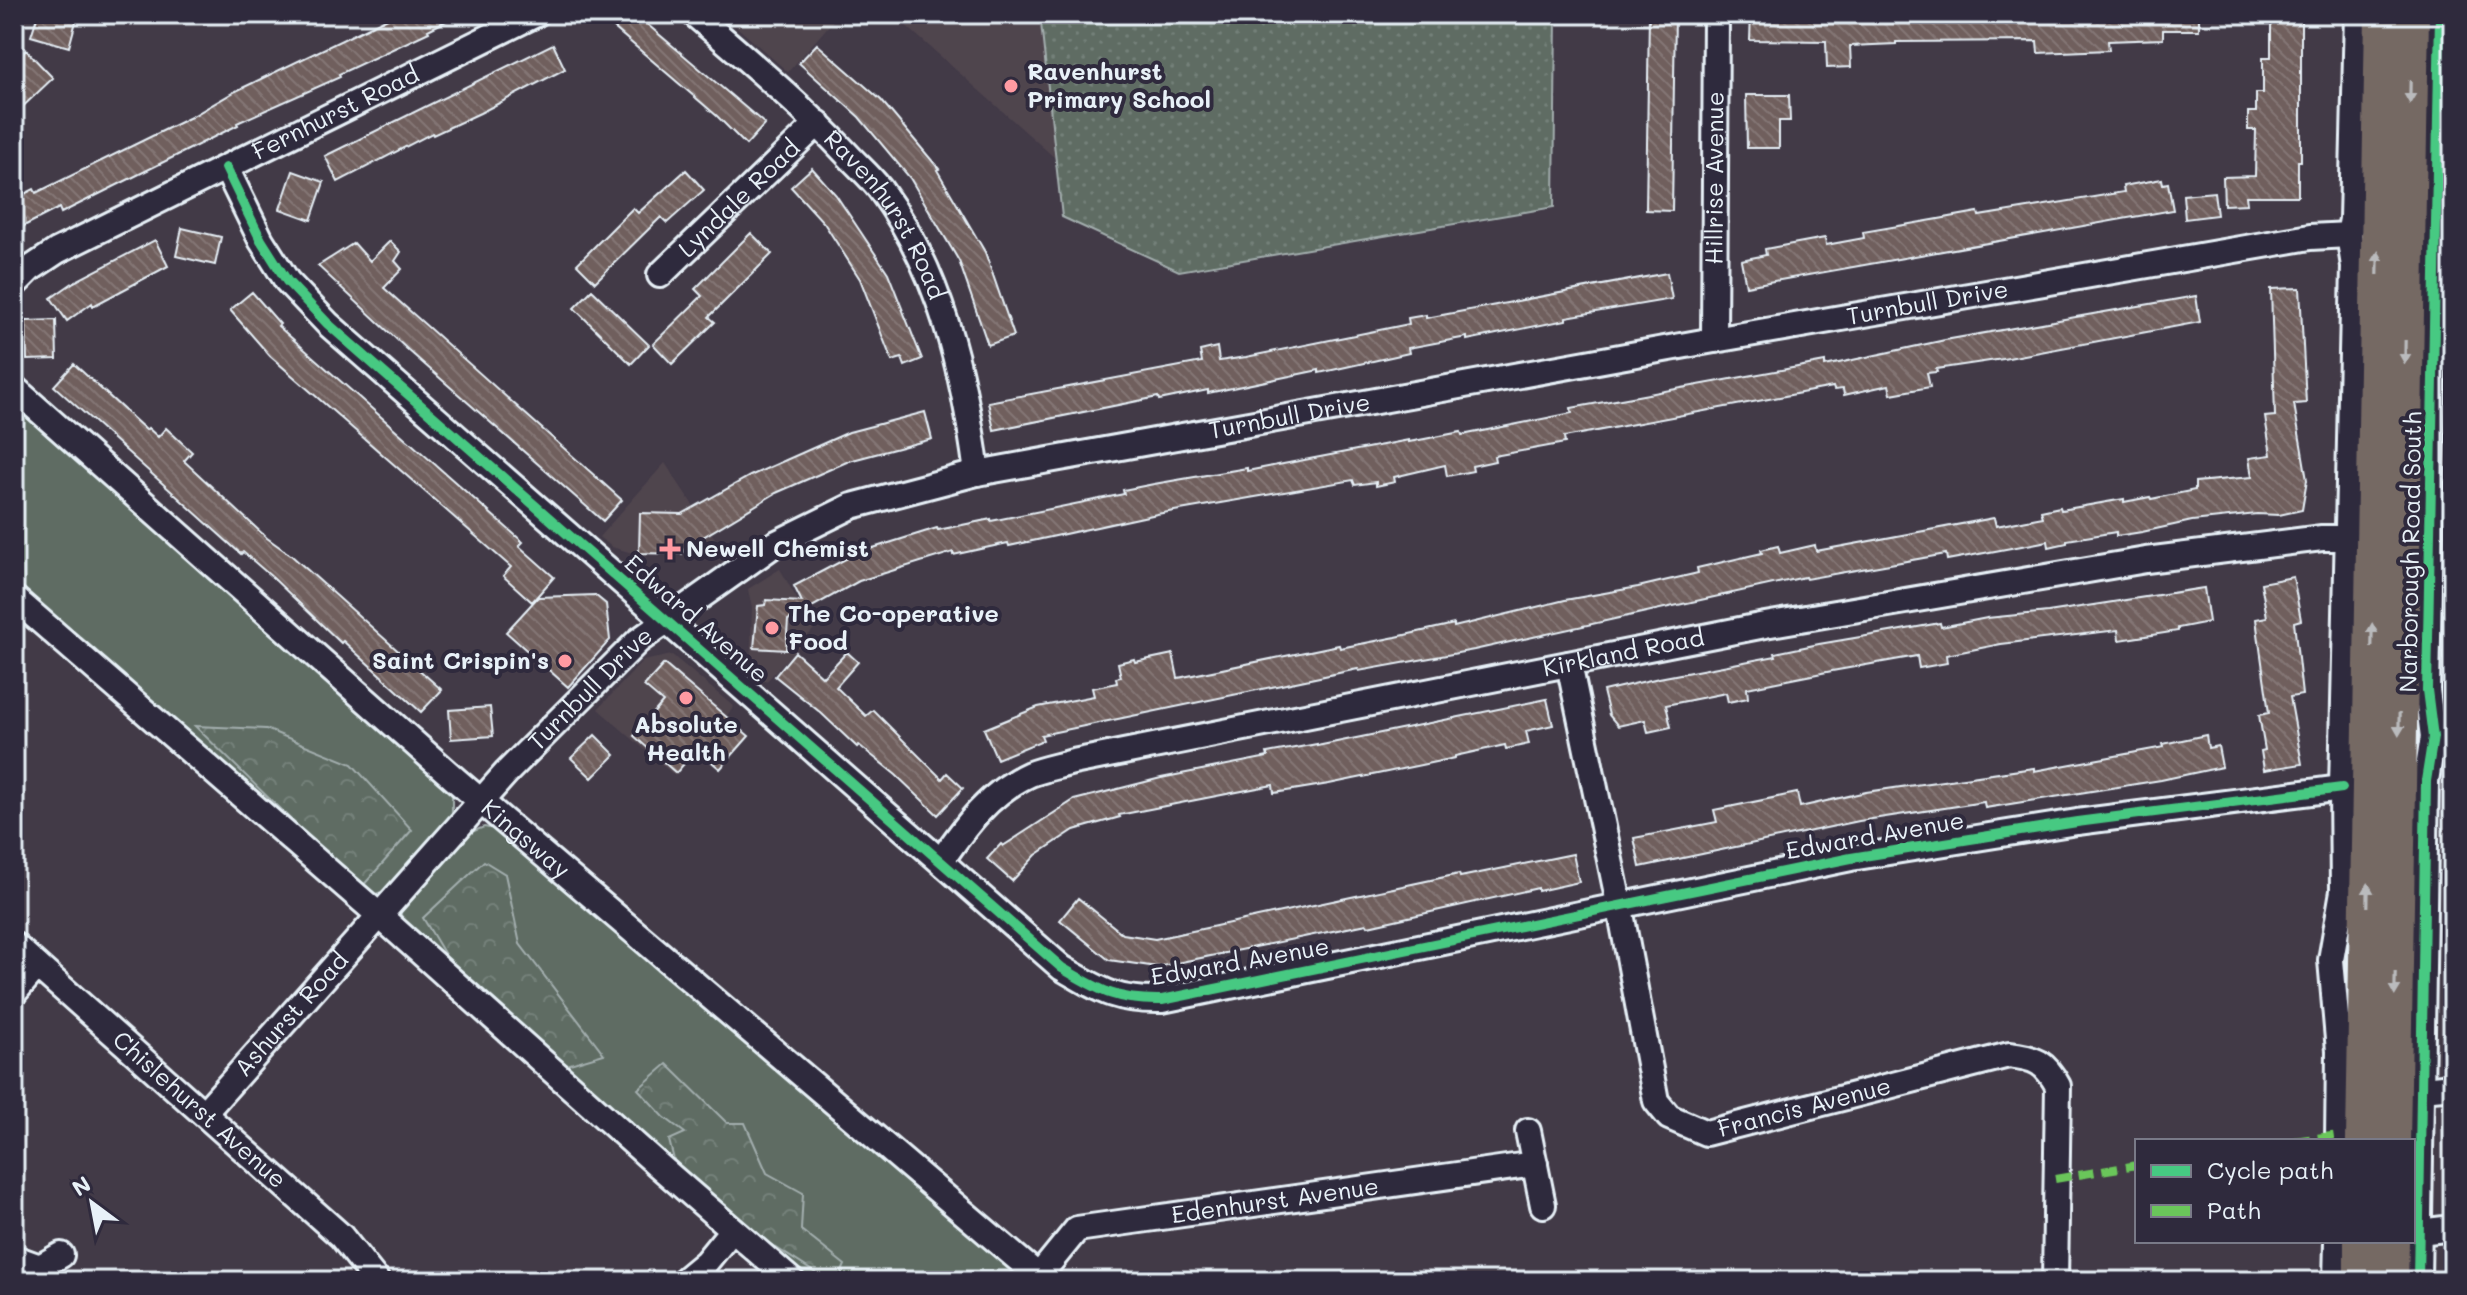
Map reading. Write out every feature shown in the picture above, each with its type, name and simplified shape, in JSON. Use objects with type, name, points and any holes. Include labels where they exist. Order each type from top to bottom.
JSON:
[{"type":"main road","name":"Narborough Road South","points":[[2364,1139],[2383,14]]},
{"type":"main road","name":"Narborough Road South","points":[[2392,1139],[2411,14]]},
{"type":"main road","points":[[2362,1243],[2362,1281]]},
{"type":"main road","name":"Narborough Road South","points":[[2390,1281],[2403,1243]]},
{"type":"street","name":"Fernhurst Road","points":[[14,285],[30,269],[57,251],[536,14]]},
{"type":"street","name":"Ravenhurst Road","points":[[694,14],[818,123],[879,188],[918,250],[937,294],[951,339],[969,410],[977,473]]},
{"type":"street","name":"Hillrise Avenue","points":[[1714,340],[1716,14]]},
{"type":"street","points":[[2338,1139],[2339,1051],[2331,960],[2343,891],[2342,788],[2354,266],[2349,235],[2352,219],[2357,14]]},
{"type":"street","name":"Narborough Road South","points":[[2415,1150],[2422,1089],[2426,781],[2443,738],[2427,690],[2440,14]]},
{"type":"street","name":"Lyndale Road","points":[[660,275],[818,123]]},
{"type":"street","name":"Edward Avenue","points":[[226,168],[261,240],[287,281],[328,324],[1062,968],[1105,993],[1133,1001],[1162,1000],[1851,858],[2077,822],[2342,788]]},
{"type":"street","name":"Turnbull Drive","points":[[380,916],[482,800],[638,641],[754,557],[813,523],[852,506],[977,473],[1714,340],[2310,237],[2349,235]]},
{"type":"street","name":"Kingsway","points":[[14,388],[456,780],[1041,1279]]},
{"type":"street","name":"Kirkland Road","points":[[941,861],[971,818],[999,792],[1031,774],[1088,759],[1765,625],[2146,560],[2322,538],[2348,538]]},
{"type":"street","points":[[14,598],[380,916],[792,1281]]},
{"type":"street","name":"Francis Avenue","points":[[1569,664],[1656,1101],[1669,1117],[1706,1133],[2009,1055],[2031,1058],[2049,1070],[2058,1086],[2055,1281]]},
{"type":"street","name":"Ashurst Road","points":[[204,1113],[380,916]]},
{"type":"street","name":"Chislehurst Avenue","points":[[14,945],[341,1236],[377,1281]]},
{"type":"street","points":[[14,993],[37,966]]},
{"type":"street","points":[[2422,1089],[2453,1086]]},
{"type":"street","points":[[1528,1131],[1543,1205]]},
{"type":"street","name":"Edenhurst Avenue","points":[[1041,1279],[1077,1229],[1535,1164]]},
{"type":"street","points":[[2415,1234],[2453,1228]]},
{"type":"street","points":[[683,1281],[706,1262],[732,1230]]},
{"type":"street","points":[[2336,1281],[2337,1243]]},
{"type":"street","name":"Narborough Road South","points":[[2407,1243],[2418,1281]]},
{"type":"shaded area","points":[[722,14],[839,14],[788,72]]},
{"type":"shaded area","name":"Ravenhurst Primary School","points":[[893,14],[1040,14],[1055,158]]},
{"type":"shaded area","points":[[665,463],[720,546],[709,553],[639,555],[612,547],[599,537]]},
{"type":"shaded area","points":[[780,569],[814,629],[766,682],[750,672],[752,608],[748,589]]},
{"type":"shaded area","points":[[672,655],[734,707],[675,776],[598,709],[643,661]]},
{"type":"green space","points":[[1040,14],[1556,14],[1554,207],[1179,271],[1062,217]]},
{"type":"green space","points":[[14,401],[447,784],[452,796],[452,814],[387,890],[373,895],[14,585]]},
{"type":"green space","points":[[195,726],[266,729],[352,764],[412,830],[361,888]]},
{"type":"green space","points":[[484,827],[494,829],[526,854],[1024,1281],[801,1281],[404,925],[400,911],[405,901],[469,833]]},
{"type":"green space","points":[[484,861],[505,874],[520,944],[604,1054],[560,1067],[456,973],[423,918]]},
{"type":"green space","points":[[667,1064],[727,1123],[745,1123],[767,1173],[803,1193],[801,1230],[845,1265],[838,1281],[828,1281],[725,1215],[676,1168],[669,1140],[685,1133],[664,1117],[638,1089]]},
{"type":"building","points":[[38,14],[78,14],[69,47],[31,36]]},
{"type":"building","points":[[396,14],[460,14],[339,74],[340,77],[237,123],[61,213],[59,208],[14,231],[14,199],[34,189],[36,193]]},
{"type":"building","points":[[623,14],[635,14],[765,124],[746,145],[717,116],[613,27]]},
{"type":"building","points":[[1649,14],[1675,14],[1672,211],[1646,210]]},
{"type":"building","points":[[1751,14],[2000,18],[2199,14],[2199,30],[2163,30],[2163,39],[2108,41],[2109,50],[2038,53],[2037,41],[1896,42],[1850,46],[1851,67],[1827,68],[1826,41],[1750,40]]},
{"type":"building","points":[[2271,14],[2301,14],[2301,161],[2298,161],[2298,196],[2246,196],[2247,204],[2224,205],[2223,177],[2255,176],[2256,130],[2248,130],[2248,112],[2256,112],[2256,93],[2263,93],[2263,57],[2271,57]]},
{"type":"building","points":[[553,44],[565,69],[338,182],[325,156]]},
{"type":"building","points":[[817,44],[881,100],[939,169],[985,252],[1014,336],[988,345],[959,261],[910,178],[859,117],[799,63]]},
{"type":"building","points":[[26,50],[53,78],[14,115],[14,62]]},
{"type":"building","points":[[1746,95],[1789,95],[1790,121],[1779,121],[1779,148],[1747,148]]},
{"type":"building","points":[[812,168],[836,195],[888,273],[922,359],[905,366],[902,358],[892,361],[860,279],[824,223],[791,187]]},
{"type":"building","points":[[686,170],[704,190],[667,223],[661,217],[595,282],[577,264],[633,208],[638,213]]},
{"type":"building","points":[[293,171],[324,182],[311,220],[280,209]]},
{"type":"building","points":[[2162,179],[2163,184],[2168,183],[2173,210],[1746,286],[1741,260],[1766,255],[1765,249],[1825,238],[1826,245],[1864,238],[1863,232],[2124,192],[2123,186]]},
{"type":"building","points":[[2214,192],[2217,215],[2185,219],[2183,195]]},
{"type":"building","points":[[182,228],[221,237],[215,265],[176,256]]},
{"type":"building","points":[[751,233],[772,254],[709,317],[715,322],[672,364],[653,344],[702,296],[695,289]]},
{"type":"building","points":[[155,240],[168,266],[93,306],[92,303],[67,321],[51,298],[74,282]]},
{"type":"building","points":[[390,241],[401,252],[395,261],[402,269],[384,288],[622,500],[603,521],[408,350],[318,266],[354,243],[370,261]]},
{"type":"building","points":[[1667,273],[1672,299],[1566,317],[1566,320],[1467,340],[1467,337],[1408,348],[1409,353],[1319,373],[1319,370],[1208,393],[1208,390],[1159,400],[1158,397],[994,430],[988,402],[1202,362],[1200,351],[1217,347],[1219,361],[1246,357],[1409,324],[1408,318],[1426,315],[1426,318]]},
{"type":"building","points":[[2300,288],[2306,403],[2294,404],[2307,480],[2302,510],[2279,515],[2257,514],[2192,521],[2116,536],[2116,532],[2067,540],[2067,543],[2049,547],[2048,541],[1947,560],[1946,554],[1805,577],[1474,650],[1358,669],[1041,735],[1043,740],[997,759],[984,729],[1038,707],[1094,696],[1092,688],[1117,683],[1116,678],[1121,677],[1118,663],[1134,659],[1135,662],[1173,654],[1178,678],[1339,645],[1340,648],[1454,624],[1454,627],[1565,600],[1638,587],[1698,573],[1697,568],[1762,553],[1761,550],[1778,546],[1780,553],[1815,545],[1816,551],[1994,518],[1996,526],[2043,517],[2041,511],[2060,507],[2061,510],[2124,499],[2124,502],[2151,499],[2195,490],[2195,482],[2252,477],[2249,458],[2271,455],[2265,417],[2275,416],[2271,289]]},
{"type":"building","points":[[592,290],[649,345],[631,364],[574,308]]},
{"type":"building","points":[[252,292],[280,324],[278,326],[523,542],[519,546],[554,577],[532,602],[503,576],[511,567],[270,356],[230,310]]},
{"type":"building","points":[[2196,296],[2200,322],[1936,369],[1937,372],[1927,373],[1930,387],[1891,394],[1889,385],[1844,395],[1843,389],[1834,390],[1833,387],[1564,437],[1565,443],[1494,456],[1495,461],[1472,466],[1473,471],[1447,476],[1445,465],[1394,477],[1395,482],[1376,486],[1376,482],[1355,485],[1353,480],[1157,514],[1009,546],[1008,543],[953,555],[953,552],[859,581],[788,620],[786,650],[754,648],[758,606],[765,605],[766,600],[802,602],[794,586],[857,553],[937,528],[991,521],[1124,494],[1123,490],[1154,484],[1247,468],[1247,471],[1409,440],[1461,432],[1462,435],[1572,413],[1571,408],[1825,362],[1825,366],[1945,340]]},
{"type":"building","points":[[56,320],[57,359],[27,360],[26,321]]},
{"type":"building","points":[[74,364],[146,430],[148,428],[158,437],[166,428],[192,452],[184,461],[267,538],[292,556],[442,690],[421,712],[343,641],[341,643],[273,578],[243,552],[241,554],[54,386]]},
{"type":"building","points":[[925,412],[932,439],[849,461],[776,493],[685,548],[682,554],[639,553],[640,513],[682,514],[750,476],[849,432]]},
{"type":"building","points":[[2293,577],[2301,620],[2294,622],[2302,695],[2290,697],[2302,764],[2264,770],[2261,751],[2265,750],[2259,715],[2269,713],[2256,619],[2267,617],[2261,583]]},
{"type":"building","points":[[2204,588],[2209,622],[2178,628],[2178,631],[2119,640],[2118,630],[2001,644],[1946,655],[1947,663],[1919,668],[1917,656],[1832,671],[1747,688],[1748,698],[1728,702],[1726,693],[1666,705],[1671,727],[1648,732],[1645,720],[1618,726],[1609,715],[1603,691],[1776,656],[1775,653],[1819,644],[1940,623],[1941,627]]},
{"type":"building","name":"Saint Crispin's","points":[[595,595],[606,604],[610,640],[568,687],[506,632],[538,597]]},
{"type":"building","points":[[795,652],[823,677],[847,652],[858,662],[836,687],[866,716],[873,710],[942,779],[947,773],[963,788],[938,815],[896,775],[859,745],[857,747],[775,676]]},
{"type":"building","points":[[664,664],[749,736],[720,769],[697,749],[676,773],[634,736],[663,702],[644,686]]},
{"type":"building","points":[[1547,699],[1553,725],[1526,731],[1529,744],[1506,749],[1505,745],[1329,784],[1274,793],[1273,785],[1119,815],[1074,830],[1036,855],[1012,881],[987,859],[1001,844],[1003,846],[1074,800],[1161,778],[1268,757],[1267,753],[1317,746]]},
{"type":"building","points":[[490,707],[493,736],[451,739],[449,710]]},
{"type":"building","points":[[595,735],[615,755],[592,778],[571,758]]},
{"type":"building","points":[[2206,735],[2208,748],[2218,746],[2222,767],[2161,780],[1985,808],[1984,802],[1859,821],[1640,867],[1634,838],[1717,822],[1714,810],[1797,793],[1800,807],[1866,792],[2034,768],[2034,771],[2164,747],[2163,744]]},
{"type":"building","points":[[1573,854],[1579,882],[1157,967],[1109,960],[1060,920],[1078,898],[1123,934],[1155,939],[1459,874],[1460,877]]},
{"type":"marked path","points":[[2309,1139],[2338,1135]]},
{"type":"marked path","points":[[2055,1179],[2135,1165]]},
{"type":"cycle path","points":[[2418,1281],[2426,781],[2433,737],[2427,690],[2440,14]]},
{"type":"cycle path","points":[[226,168],[261,240],[287,281],[328,324],[1062,968],[1120,996],[1162,1000],[1851,858],[2077,822],[2342,788]]},
{"type":"place","name":"Ravenhurst Primary School","points":[[1011,86]]},
{"type":"place","name":"Newell Chemist","points":[[670,549]]},
{"type":"place","name":"The Co-operative Food","points":[[772,628]]},
{"type":"place","name":"Saint Crispin's","points":[[565,661]]},
{"type":"place","name":"Absolute Health","points":[[686,698]]}]
